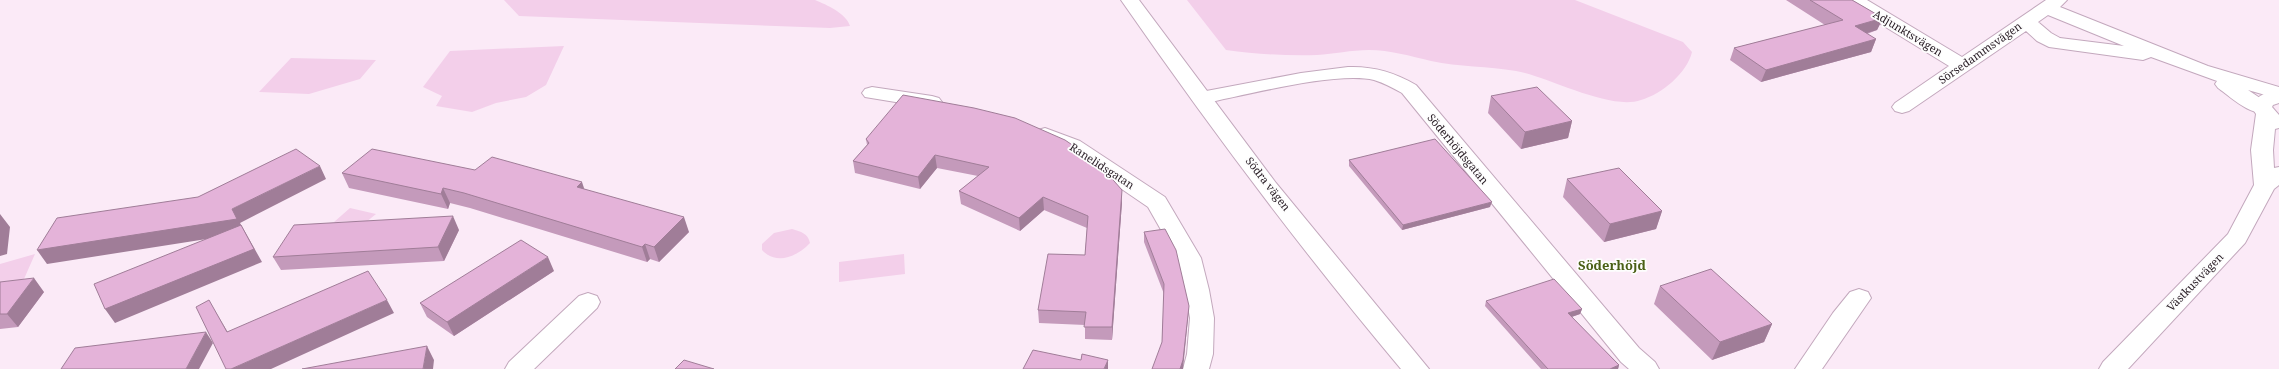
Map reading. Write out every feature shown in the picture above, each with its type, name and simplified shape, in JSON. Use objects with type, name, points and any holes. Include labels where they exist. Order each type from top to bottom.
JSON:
[{"type":"street","name":"Södra vägen","points":[[1130,0],[1201,98],[1316,247],[1415,367]]},
{"type":"street","name":"Adjunktsvägen","points":[[1854,0],[1962,65]]},
{"type":"street","name":"Sörsedammsvägen","points":[[1902,107],[2053,4]]},
{"type":"street","points":[[2053,4],[2202,70],[2279,93]]},
{"type":"street","points":[[2026,21],[2044,37],[2056,43],[2172,58]]},
{"type":"street","points":[[2202,70],[2269,116]]},
{"type":"street","name":"Söderhöjdsgatan","points":[[1201,98],[1310,78],[1363,73],[1390,78],[1409,89],[1630,355],[1646,369]]},
{"type":"street","points":[[872,93],[950,106]]},
{"type":"street","points":[[2269,116],[2264,101],[2279,96]]},
{"type":"street","name":"Västkustvägen","points":[[2112,369],[2237,238],[2272,179],[2262,150],[2269,116]]},
{"type":"street","name":"Ranelidsgatan","points":[[1024,125],[1073,146],[1157,202],[1189,258],[1197,290],[1202,318],[1200,354],[1196,369]]},
{"type":"street","points":[[1808,369],[1842,319],[1860,298]]},
{"type":"street","points":[[518,369],[588,302]]},
{"type":"shaded area","points":[[504,0],[815,0],[840,13],[845,17],[850,26],[830,28],[519,16]]},
{"type":"shaded area","points":[[1187,0],[1575,0],[1683,42],[1692,52],[1685,68],[1672,82],[1657,93],[1641,100],[1628,102],[1613,101],[1579,92],[1530,74],[1495,68],[1442,63],[1385,51],[1362,50],[1317,55],[1294,55],[1260,54],[1226,50]]},
{"type":"shaded area","points":[[564,46],[546,85],[526,97],[496,103],[472,112],[436,106],[442,96],[423,87],[450,51]]},
{"type":"shaded area","points":[[291,58],[376,60],[360,79],[309,94],[259,92]]},
{"type":"shaded area","points":[[350,208],[376,214],[365,223],[357,221],[334,222]]},
{"type":"shaded area","points":[[792,229],[804,233],[808,237],[810,243],[800,252],[781,258],[768,255],[762,250],[762,244],[774,233]]},
{"type":"shaded area","points":[[35,254],[24,279],[0,282],[0,264]]},
{"type":"shaded area","points":[[904,254],[905,274],[839,282],[839,262]]},
{"type":"building","points":[[1810,0],[1852,0],[1883,18],[1855,26],[1876,39],[1766,70],[1734,48],[1843,20]]},
{"type":"building","points":[[1537,87],[1572,121],[1525,132],[1491,96]]},
{"type":"building","points":[[903,95],[974,108],[1015,118],[1065,140],[1109,170],[1106,172],[1122,190],[1112,327],[1084,327],[1086,312],[1038,310],[1048,254],[1085,255],[1088,216],[1043,197],[1019,218],[959,191],[989,167],[935,155],[918,177],[853,161],[869,143],[866,139]]},
{"type":"building","points":[[1435,139],[1492,202],[1403,225],[1349,160]]},
{"type":"building","points":[[296,149],[320,166],[232,209],[237,219],[37,250],[57,218],[198,197]]},
{"type":"building","points":[[372,149],[475,170],[492,157],[582,182],[577,187],[684,217],[654,247],[645,244],[642,247],[464,193],[443,188],[441,194],[342,173]]},
{"type":"building","points":[[1619,168],[1662,211],[1610,224],[1567,179]]},
{"type":"building","points":[[453,216],[438,247],[273,257],[294,225]]},
{"type":"building","points":[[241,225],[254,249],[105,309],[94,284]]},
{"type":"building","points":[[1165,229],[1176,250],[1189,306],[1183,360],[1180,369],[1152,369],[1162,342],[1164,284],[1144,232]]},
{"type":"building","points":[[521,240],[548,257],[447,322],[420,303]]},
{"type":"building","points":[[1711,269],[1772,324],[1720,342],[1660,286]]},
{"type":"building","points":[[368,271],[387,300],[231,369],[226,369],[196,307],[209,300],[227,332]]},
{"type":"building","points":[[34,278],[7,314],[0,314],[0,282]]},
{"type":"building","points":[[1554,279],[1582,309],[1568,313],[1619,365],[1610,369],[1548,369],[1486,301]]},
{"type":"building","points":[[206,332],[186,369],[61,369],[75,348]]},
{"type":"building","points":[[427,346],[423,369],[302,369]]},
{"type":"building","points":[[1033,350],[1081,360],[1082,354],[1108,360],[1104,369],[1023,369]]},
{"type":"building","points":[[684,360],[714,369],[675,369]]},
{"type":"district","name":"Söderhöjd","points":[[1612,265]]}]
